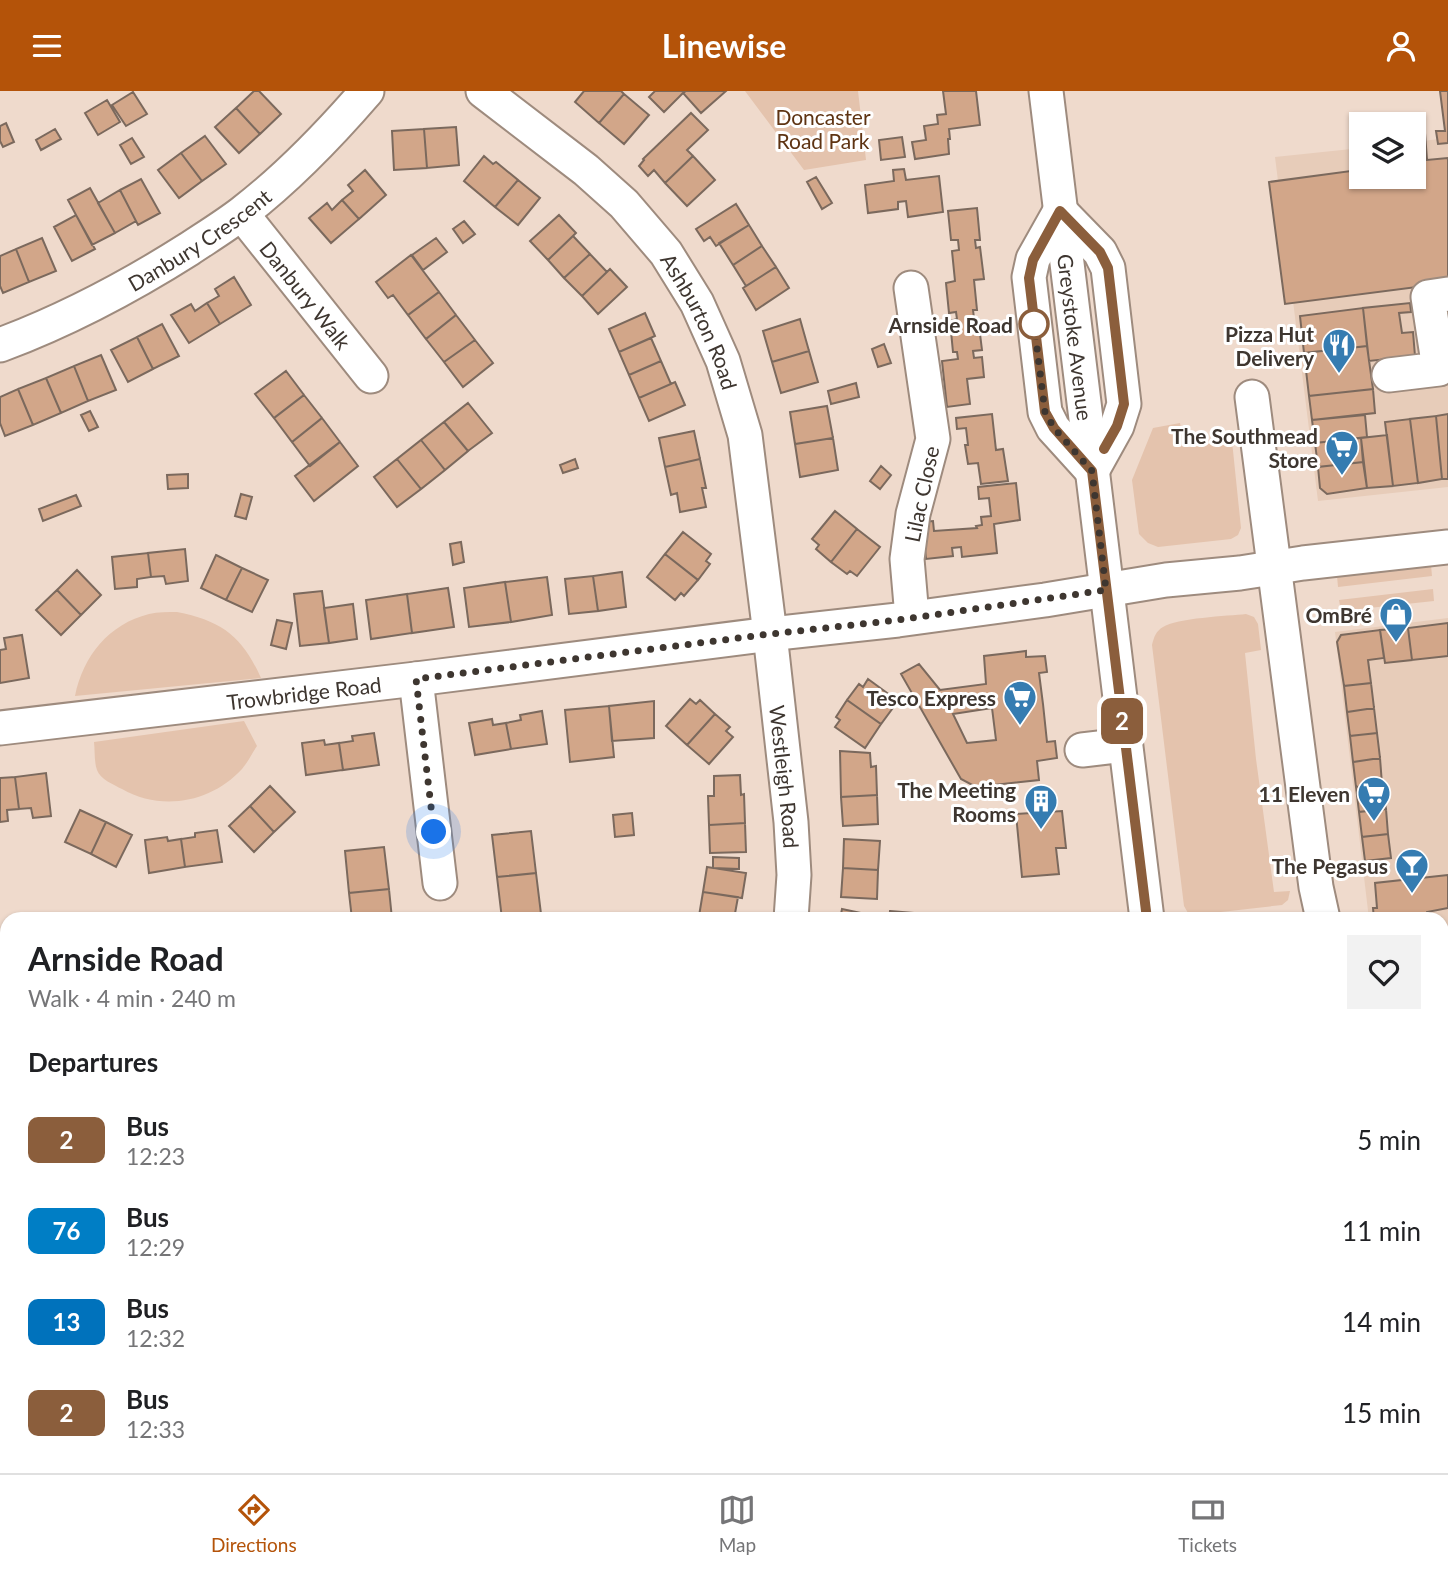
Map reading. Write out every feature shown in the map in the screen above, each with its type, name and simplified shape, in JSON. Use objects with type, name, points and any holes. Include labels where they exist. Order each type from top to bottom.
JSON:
[{"type":"street","name":"Danbury Crescent","points":[[0,345],[64,319],[107,297],[159,268],[242,213],[305,159],[367,91]]},
{"type":"street","name":"Ashburton Road","points":[[483,91],[586,170],[624,204],[666,253],[696,303],[723,361],[745,435],[770,634]]},
{"type":"street","name":"Greystoke Avenue","points":[[1046,91],[1146,912]]},
{"type":"street","name":"Danbury Walk","points":[[242,213],[371,376]]},
{"type":"street","name":"Lilac Close","points":[[904,627],[907,559],[913,514],[933,439],[911,288]]},
{"type":"street","points":[[1389,375],[1439,369],[1429,297],[1448,295]]},
{"type":"street","points":[[1252,397],[1322,912]]},
{"type":"street","points":[[1106,590],[1166,580],[1448,547]]},
{"type":"street","name":"Trowbridge Road","points":[[0,728],[770,634],[904,627],[1106,590]]},
{"type":"street","name":"Westleigh Road","points":[[770,634],[791,822],[794,875],[791,912]]},
{"type":"street","points":[[416,679],[440,883]]},
{"type":"street","points":[[1082,750],[1125,745]]},
{"type":"shaded area","points":[[1448,138],[1448,487],[1318,501],[1275,157],[1349,149],[1349,189],[1426,189],[1426,141]]},
{"type":"shaded area","points":[[1448,618],[1448,912],[1368,912],[1335,632]]},
{"type":"green space","name":"Doncaster Road Park","points":[[745,91],[858,91],[866,160],[804,170]]},
{"type":"green space","points":[[1180,423],[1185,447],[1232,441],[1241,528],[1238,535],[1231,539],[1158,547],[1148,543],[1139,534],[1132,480],[1153,428]]},
{"type":"green space","points":[[1431,565],[1432,576],[1338,587],[1337,576]]},
{"type":"green space","points":[[1433,589],[1434,601],[1341,611],[1339,600]]},
{"type":"green space","points":[[177,612],[206,620],[229,633],[246,651],[261,678],[75,696],[91,655],[110,634],[122,625],[149,614]]},
{"type":"green space","points":[[1246,614],[1254,617],[1258,624],[1261,650],[1245,653],[1274,892],[1290,891],[1288,900],[1282,905],[1220,912],[1187,912],[1184,906],[1152,645],[1163,627],[1190,619]]},
{"type":"green space","points":[[244,721],[257,746],[244,766],[230,780],[201,796],[170,801],[137,796],[111,784],[97,770],[94,742]]},
{"type":"building","points":[[254,91],[259,91],[281,114],[260,134],[236,108]]},
{"type":"building","points":[[584,91],[621,91],[624,94],[599,123],[575,102]]},
{"type":"building","points":[[655,91],[685,91],[664,112],[649,97]]},
{"type":"building","points":[[726,91],[701,113],[683,93]]},
{"type":"building","points":[[943,91],[976,91],[980,125],[949,129],[949,154],[915,159],[912,142],[926,140],[924,126],[938,124],[937,115],[946,114]]},
{"type":"building","points":[[1440,91],[1448,91],[1448,143],[1438,144],[1436,131],[1445,131]]},
{"type":"building","points":[[133,92],[147,114],[126,126],[112,105]]},
{"type":"building","points":[[624,94],[649,115],[624,144],[599,123]]},
{"type":"building","points":[[107,100],[120,122],[98,135],[85,113]]},
{"type":"building","points":[[236,108],[260,134],[239,153],[215,127]]},
{"type":"building","points":[[691,113],[708,130],[687,150],[693,156],[665,183],[654,170],[648,176],[639,166],[643,159]]},
{"type":"building","points":[[6,123],[14,142],[3,147],[0,141],[0,126]]},
{"type":"building","points":[[456,127],[459,165],[427,168],[424,129]]},
{"type":"building","points":[[55,129],[61,139],[41,150],[36,140]]},
{"type":"building","points":[[424,129],[427,168],[394,170],[392,131]]},
{"type":"building","points":[[205,136],[226,164],[202,181],[181,153]]},
{"type":"building","points":[[902,137],[905,157],[881,160],[879,140]]},
{"type":"building","points":[[132,138],[144,157],[131,164],[120,145]]},
{"type":"building","points":[[1426,146],[1427,160],[1448,158],[1448,283],[1285,304],[1269,182],[1349,171],[1349,189],[1426,189]]},
{"type":"building","points":[[181,153],[202,181],[179,198],[158,170]]},
{"type":"building","points":[[484,156],[518,180],[495,207],[464,181]]},
{"type":"building","points":[[693,156],[715,180],[687,206],[665,183]]},
{"type":"building","points":[[904,169],[906,180],[939,176],[943,212],[908,217],[906,201],[898,202],[898,209],[868,213],[865,185],[894,181],[893,170]]},
{"type":"building","points":[[365,170],[386,195],[359,219],[342,200],[353,191],[348,185]]},
{"type":"building","points":[[816,177],[832,203],[822,209],[807,182]]},
{"type":"building","points":[[141,179],[160,213],[138,225],[120,190]]},
{"type":"building","points":[[518,180],[540,198],[518,225],[495,207]]},
{"type":"building","points":[[90,188],[115,233],[92,245],[68,200]]},
{"type":"building","points":[[120,190],[136,221],[115,233],[98,203]]},
{"type":"building","points":[[342,200],[359,219],[331,243],[309,218],[327,203],[332,210]]},
{"type":"building","points":[[736,204],[749,225],[716,246],[710,237],[704,241],[696,229]]},
{"type":"building","points":[[977,208],[980,240],[975,240],[976,248],[980,247],[984,279],[974,280],[977,310],[973,310],[974,318],[978,318],[982,350],[973,351],[974,358],[982,357],[984,377],[967,379],[970,404],[947,407],[942,361],[958,359],[957,352],[953,352],[950,321],[957,319],[956,312],[949,313],[946,283],[955,281],[952,251],[959,250],[958,240],[951,240],[948,211]]},
{"type":"building","points":[[76,215],[95,249],[72,261],[54,227]]},
{"type":"building","points":[[559,215],[576,233],[548,260],[530,241]]},
{"type":"building","points":[[464,221],[475,234],[463,243],[453,229]]},
{"type":"building","points":[[749,225],[762,246],[733,265],[719,243]]},
{"type":"building","points":[[573,236],[590,254],[564,278],[548,260]]},
{"type":"building","points":[[42,238],[56,271],[29,282],[16,249]]},
{"type":"building","points":[[436,238],[447,252],[423,270],[412,255]]},
{"type":"building","points":[[762,246],[776,267],[746,286],[733,265]]},
{"type":"building","points":[[16,249],[29,282],[3,293],[0,286],[0,256]]},
{"type":"building","points":[[590,254],[607,272],[582,296],[564,278]]},
{"type":"building","points":[[411,255],[439,292],[408,315],[393,295],[388,298],[376,282]]},
{"type":"building","points":[[776,267],[789,288],[756,310],[743,288]]},
{"type":"building","points":[[610,269],[627,287],[598,314],[582,296]]},
{"type":"building","points":[[234,277],[251,305],[220,324],[207,303],[219,296],[215,289]]},
{"type":"building","points":[[439,292],[456,315],[426,339],[408,315]]},
{"type":"building","points":[[207,303],[220,324],[189,343],[171,315],[191,304],[195,311]]},
{"type":"building","points":[[1410,303],[1411,312],[1399,313],[1402,333],[1413,332],[1415,356],[1369,361],[1363,308]]},
{"type":"building","points":[[1363,308],[1367,346],[1304,353],[1300,316]]},
{"type":"building","points":[[645,313],[655,336],[619,352],[609,329]]},
{"type":"building","points":[[456,315],[475,340],[444,362],[426,339]]},
{"type":"building","points":[[800,319],[809,351],[772,362],[763,331]]},
{"type":"building","points":[[162,324],[179,356],[153,369],[137,337]]},
{"type":"building","points":[[137,337],[153,369],[128,382],[111,350]]},
{"type":"building","points":[[651,338],[661,361],[629,375],[619,352]]},
{"type":"building","points":[[475,340],[493,363],[463,387],[444,362]]},
{"type":"building","points":[[884,344],[891,363],[878,367],[872,349]]},
{"type":"building","name":"Pizza Hut Delivery","points":[[1367,346],[1373,389],[1309,396],[1304,353]]},
{"type":"building","points":[[809,351],[818,382],[781,393],[772,362]]},
{"type":"building","points":[[101,355],[116,390],[88,401],[74,366]]},
{"type":"building","points":[[661,361],[671,384],[639,398],[629,375]]},
{"type":"building","points":[[74,366],[88,401],[61,413],[46,378]]},
{"type":"building","points":[[286,371],[304,395],[274,418],[255,394]]},
{"type":"building","points":[[46,378],[61,413],[33,425],[18,389]]},
{"type":"building","points":[[675,382],[685,405],[649,421],[639,398]]},
{"type":"building","points":[[856,383],[859,397],[831,404],[828,391]]},
{"type":"building","points":[[18,389],[33,425],[5,436],[0,423],[0,397]]},
{"type":"building","points":[[1373,389],[1375,413],[1312,420],[1309,396]]},
{"type":"building","points":[[304,395],[322,418],[292,442],[274,418]]},
{"type":"building","points":[[468,403],[492,433],[468,451],[444,422]]},
{"type":"building","points":[[827,406],[833,438],[795,444],[790,412]]},
{"type":"building","points":[[90,411],[98,427],[89,431],[81,415]]},
{"type":"building","points":[[992,414],[996,450],[1003,449],[1008,481],[981,484],[978,463],[968,464],[966,428],[957,429],[956,418]]},
{"type":"building","points":[[1448,414],[1448,479],[1442,479],[1436,416]]},
{"type":"building","points":[[1365,415],[1367,437],[1315,443],[1312,420]]},
{"type":"building","points":[[1436,416],[1442,479],[1418,483],[1410,419]]},
{"type":"building","points":[[322,418],[340,442],[310,466],[292,442]]},
{"type":"building","points":[[1410,419],[1418,483],[1393,486],[1385,422]]},
{"type":"building","points":[[444,422],[468,451],[445,470],[421,440]]},
{"type":"building","points":[[694,431],[700,459],[665,467],[659,438]]},
{"type":"building","points":[[1387,435],[1393,486],[1367,488],[1361,438]]},
{"type":"building","points":[[833,438],[838,470],[800,477],[795,444]]},
{"type":"building","points":[[1361,438],[1363,462],[1318,467],[1315,443]]},
{"type":"building","points":[[421,440],[445,470],[421,489],[397,459]]},
{"type":"building","points":[[340,442],[358,466],[314,501],[295,476]]},
{"type":"building","points":[[397,459],[421,489],[397,507],[374,477]]},
{"type":"building","points":[[575,459],[578,468],[563,473],[560,465]]},
{"type":"building","points":[[700,459],[706,488],[702,488],[706,507],[680,512],[677,493],[671,495],[665,467]]},
{"type":"building","name":"The Southmead Store","points":[[1363,462],[1367,488],[1327,494],[1320,488],[1318,467]]},
{"type":"building","points":[[881,466],[891,475],[880,489],[870,481]]},
{"type":"building","points":[[188,474],[188,488],[168,489],[167,475]]},
{"type":"building","points":[[1016,483],[1020,520],[994,524],[997,553],[962,557],[961,547],[952,548],[953,556],[926,559],[922,522],[933,521],[934,531],[977,528],[976,526],[982,525],[981,517],[991,516],[989,498],[979,499],[978,487]]},
{"type":"building","points":[[241,494],[252,497],[246,519],[235,516]]},
{"type":"building","points":[[76,495],[81,506],[43,521],[39,509]]},
{"type":"building","points":[[835,511],[857,529],[831,562],[816,549],[819,545],[812,539]]},
{"type":"building","points":[[857,529],[880,547],[857,576],[850,571],[847,574],[831,562]]},
{"type":"building","points":[[683,532],[711,554],[706,561],[710,564],[698,580],[665,554]]},
{"type":"building","points":[[461,542],[464,562],[453,565],[450,544]]},
{"type":"building","points":[[185,549],[188,581],[166,584],[164,576],[151,577],[148,553]]},
{"type":"building","points":[[148,553],[151,577],[137,579],[137,587],[115,589],[112,557]]},
{"type":"building","points":[[665,554],[698,580],[684,596],[681,593],[675,600],[647,577]]},
{"type":"building","points":[[216,555],[242,568],[226,600],[201,588]]},
{"type":"building","points":[[242,568],[268,580],[252,612],[226,600]]},
{"type":"building","points":[[77,570],[101,595],[81,615],[57,590]]},
{"type":"building","points":[[622,572],[626,607],[598,611],[593,576]]},
{"type":"building","points":[[593,576],[598,611],[569,614],[565,579]]},
{"type":"building","points":[[547,577],[552,615],[511,622],[505,582]]},
{"type":"building","points":[[505,582],[511,622],[469,627],[464,588]]},
{"type":"building","points":[[448,588],[454,627],[412,633],[407,594]]},
{"type":"building","points":[[57,590],[81,615],[61,635],[36,610]]},
{"type":"building","points":[[322,591],[329,643],[300,646],[294,594]]},
{"type":"building","points":[[407,594],[412,633],[371,639],[366,600]]},
{"type":"building","points":[[353,604],[357,639],[329,643],[324,608]]},
{"type":"building","points":[[277,620],[292,623],[286,649],[271,645]]},
{"type":"building","points":[[1448,623],[1448,656],[1412,660],[1408,628]]},
{"type":"building","name":"OmBré","points":[[1408,628],[1412,660],[1385,663],[1380,630]]},
{"type":"building","points":[[1380,630],[1384,658],[1368,660],[1371,683],[1344,686],[1337,642],[1341,635]]},
{"type":"building","points":[[22,635],[29,678],[0,683],[0,650],[6,649],[4,638]]},
{"type":"building","name":"Tesco Express","points":[[1026,651],[1026,657],[1045,656],[1047,672],[1039,673],[1047,742],[1055,741],[1057,758],[1037,761],[1039,780],[976,787],[961,779],[901,674],[919,664],[940,690],[986,684],[984,656]],"holes":[[[992,708],[996,740],[967,743],[953,714]]]},
{"type":"building","points":[[868,679],[898,701],[881,724],[847,700],[859,684],[863,687]]},
{"type":"building","points":[[1371,683],[1374,708],[1347,712],[1344,686]]},
{"type":"building","points":[[690,699],[696,704],[700,700],[715,714],[687,745],[666,726]]},
{"type":"building","points":[[847,700],[881,724],[865,748],[835,727],[840,720],[836,717]]},
{"type":"building","points":[[654,701],[654,738],[612,741],[609,706]]},
{"type":"building","points":[[609,706],[614,757],[570,762],[565,710]]},
{"type":"building","points":[[1374,708],[1377,733],[1350,736],[1347,712]]},
{"type":"building","points":[[542,711],[547,744],[511,749],[506,723],[521,720],[520,715]]},
{"type":"building","points":[[715,714],[730,727],[726,731],[733,737],[709,764],[687,745]]},
{"type":"building","points":[[492,719],[493,725],[506,723],[511,749],[475,755],[469,723]]},
{"type":"building","points":[[374,733],[379,765],[343,770],[339,743],[353,741],[352,736]]},
{"type":"building","points":[[1377,733],[1380,758],[1353,762],[1350,736]]},
{"type":"building","points":[[324,740],[325,745],[339,743],[343,770],[306,775],[302,743]]},
{"type":"building","points":[[840,751],[870,753],[871,767],[876,766],[877,795],[841,797]]},
{"type":"building","points":[[1380,758],[1382,784],[1356,787],[1353,762]]},
{"type":"building","points":[[46,773],[51,816],[33,818],[31,808],[19,809],[15,777]]},
{"type":"building","points":[[740,775],[745,823],[709,825],[708,796],[714,796],[714,776]]},
{"type":"building","points":[[15,777],[19,809],[7,810],[8,821],[0,822],[0,778]]},
{"type":"building","points":[[1382,784],[1386,809],[1359,812],[1356,787]]},
{"type":"building","points":[[270,786],[295,812],[274,832],[250,806]]},
{"type":"building","points":[[877,795],[878,824],[843,826],[841,797]]},
{"type":"building","points":[[250,806],[274,832],[254,852],[229,826]]},
{"type":"building","name":"11 Eleven","points":[[1386,809],[1388,834],[1362,837],[1359,812]]},
{"type":"building","points":[[80,810],[106,822],[91,854],[65,842]]},
{"type":"building","name":"The Meeting Rooms","points":[[1062,811],[1066,848],[1056,848],[1059,874],[1022,877],[1016,814]]},
{"type":"building","points":[[632,813],[634,835],[615,837],[613,815]]},
{"type":"building","points":[[106,822],[132,835],[116,867],[91,854]]},
{"type":"building","points":[[745,823],[746,852],[710,853],[709,825]]},
{"type":"building","points":[[217,830],[222,862],[185,867],[181,839],[195,837],[195,833]]},
{"type":"building","points":[[531,831],[536,873],[497,877],[492,835]]},
{"type":"building","points":[[1388,834],[1391,858],[1365,861],[1362,837]]},
{"type":"building","points":[[167,837],[168,841],[181,839],[185,867],[149,873],[145,840]]},
{"type":"building","points":[[844,839],[880,841],[878,870],[843,868]]},
{"type":"building","points":[[384,847],[389,889],[349,893],[345,851]]},
{"type":"building","points":[[713,857],[739,858],[739,869],[713,868]]},
{"type":"building","points":[[707,867],[746,873],[742,898],[703,892]]},
{"type":"building","points":[[843,868],[878,870],[877,899],[841,897]]},
{"type":"building","points":[[536,873],[541,912],[501,912],[497,877]]},
{"type":"building","name":"The Pegasus","points":[[1448,875],[1448,908],[1427,912],[1373,912],[1373,908],[1377,908],[1375,883]]},
{"type":"building","points":[[389,889],[391,912],[351,912],[349,893]]},
{"type":"building","points":[[703,892],[738,897],[735,912],[700,912]]},
{"type":"bus line","name":"2","points":[[1104,449],[1117,426],[1124,404],[1108,268],[1100,252],[1060,211],[1033,260],[1029,278],[1042,389],[1045,412],[1054,428],[1092,471],[1146,912]]},
{"type":"place","name":"Arnside Road","points":[[1034,324]]},
{"type":"place","name":"Pizza Hut Delivery","points":[[1339,375]]},
{"type":"place","name":"The Southmead Store","points":[[1342,477]]},
{"type":"place","name":"OmBré","points":[[1396,644]]},
{"type":"place","name":"Tesco Express","points":[[1020,727]]},
{"type":"place","name":"11 Eleven","points":[[1374,823]]},
{"type":"place","name":"The Meeting Rooms","points":[[1041,831]]},
{"type":"place","name":"The Pegasus","points":[[1412,895]]},
{"type":"route","points":[[434,832],[416,679],[898,620],[1106,590],[1092,471],[1054,428],[1045,412],[1034,324]]}]
